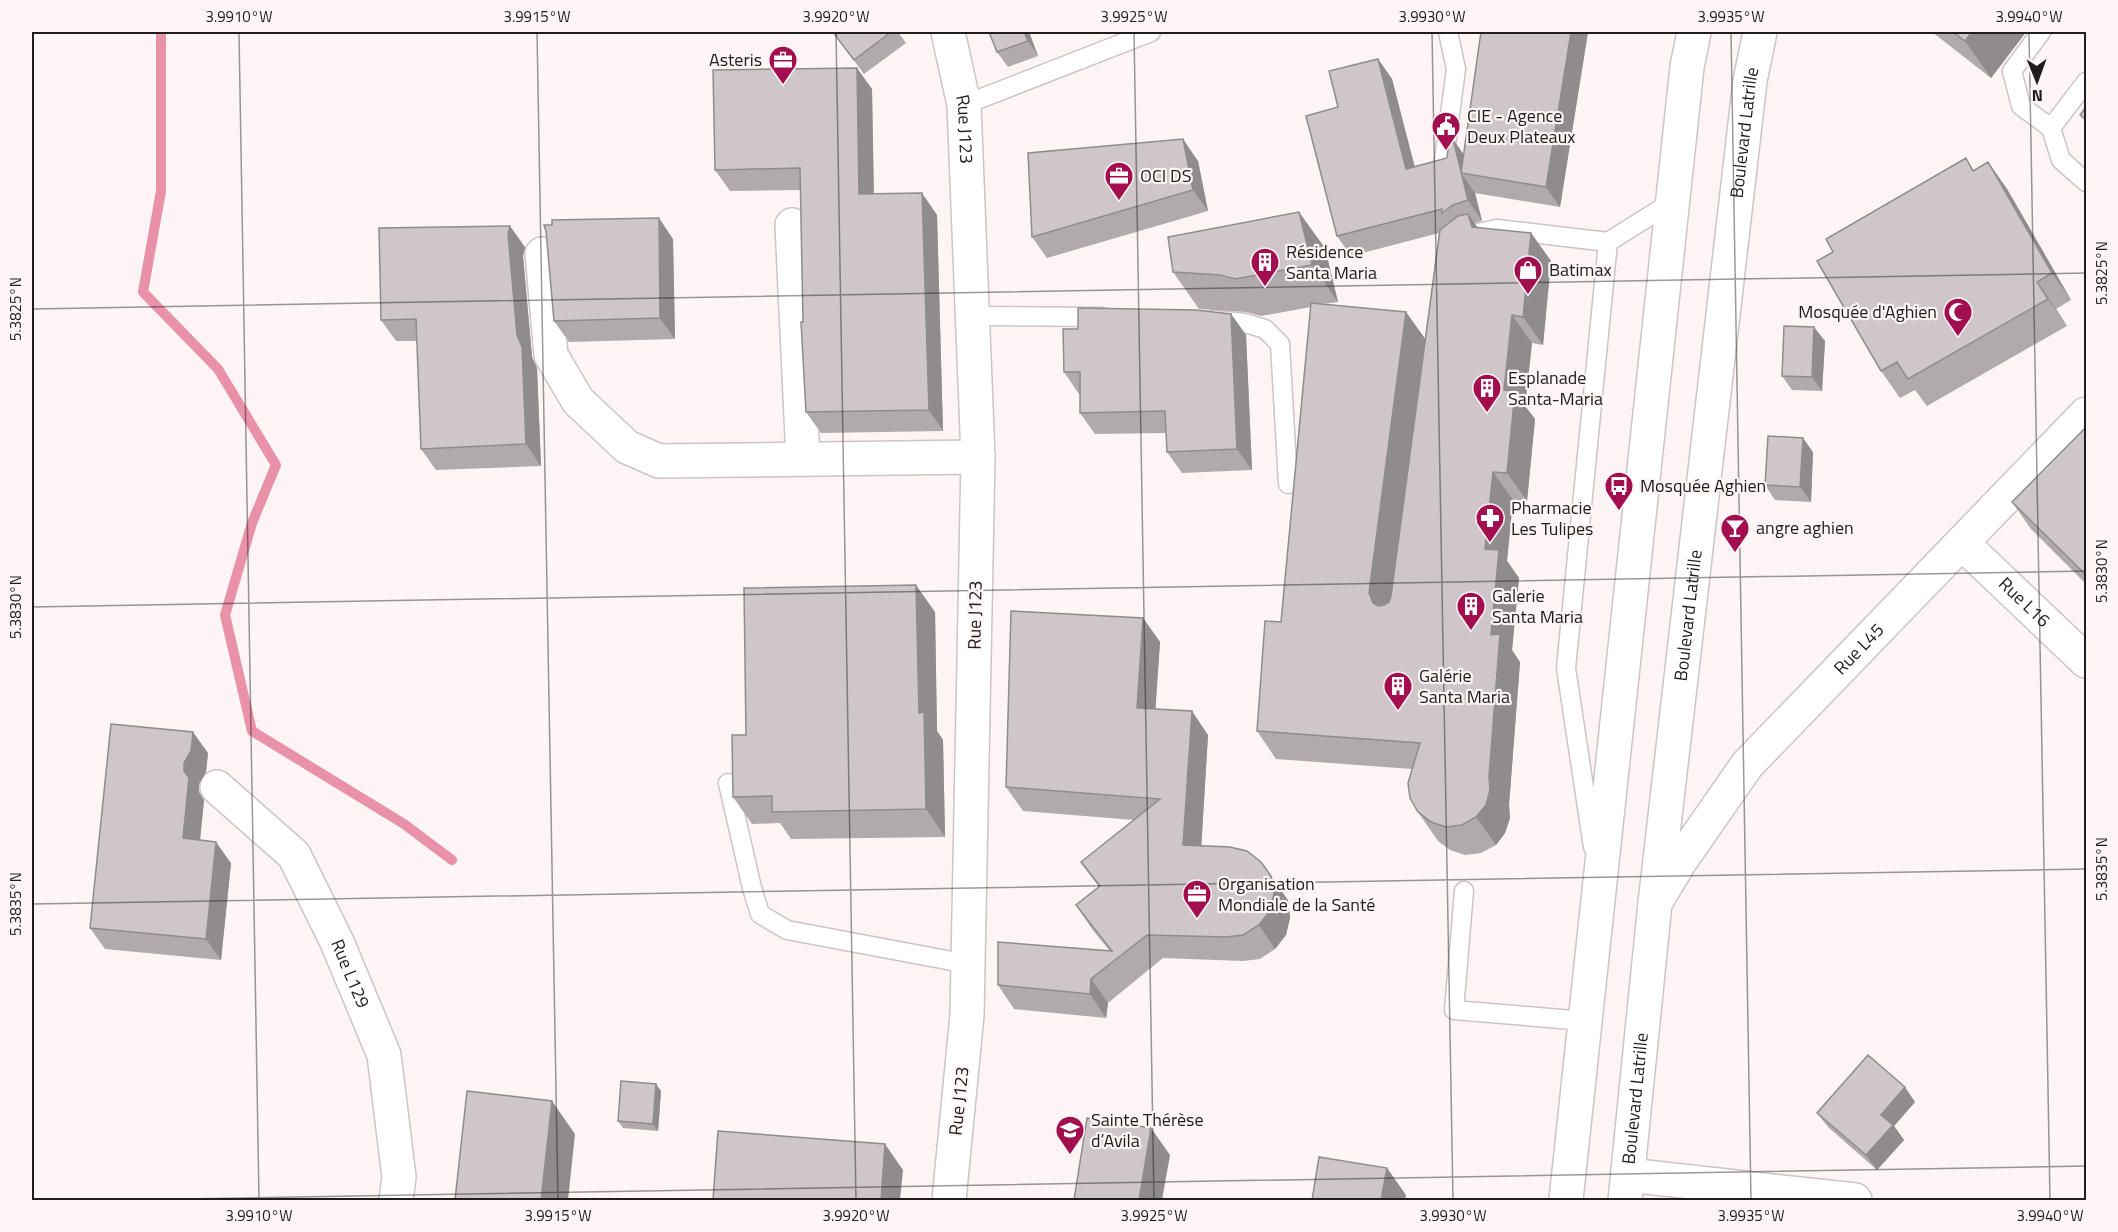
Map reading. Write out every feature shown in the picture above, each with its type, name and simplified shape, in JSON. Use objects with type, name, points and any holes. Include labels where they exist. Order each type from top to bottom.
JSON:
[{"type":"street","name":"Rue J123","points":[[948,32],[964,105],[978,457],[967,1016],[949,1200]]},
{"type":"street","points":[[1566,1200],[1672,202],[1687,68],[1694,32]]},
{"type":"street","name":"Boulevard Latrille","points":[[1626,1188],[1655,903],[1750,81],[1760,32]]},
{"type":"street","points":[[792,225],[803,459]]},
{"type":"street","points":[[542,254],[551,355],[578,401],[627,447],[659,461],[978,457]]},
{"type":"street","name":"Rue L45","points":[[1655,903],[1681,860],[1747,765],[2086,414]]},
{"type":"street","name":"Rue L16","points":[[1962,543],[2086,662]]},
{"type":"street","name":"Rue L129","points":[[217,787],[294,855],[337,942],[384,1055],[399,1177],[396,1200]]},
{"type":"street","points":[[1626,1188],[1855,1200]]},
{"type":"lane","points":[[964,105],[1151,32]]},
{"type":"lane","points":[[1443,168],[1456,69],[1448,32]]},
{"type":"lane","points":[[2041,32],[2012,71],[2021,106],[2051,128],[2061,160],[2086,182]]},
{"type":"lane","points":[[2051,128],[2086,82]]},
{"type":"lane","points":[[1457,246],[1473,234],[1497,229],[1608,242],[1672,202]]},
{"type":"lane","points":[[1600,888],[1566,668],[1608,242]]},
{"type":"lane","points":[[972,316],[1122,318]]},
{"type":"lane","points":[[1200,319],[1264,328],[1280,344],[1288,483]]},
{"type":"lane","points":[[728,783],[760,914],[788,930],[968,964]]},
{"type":"lane","points":[[1464,891],[1454,1010],[1585,1021]]},
{"type":"building","points":[[840,32],[891,32],[854,60],[835,35]]},
{"type":"building","points":[[989,32],[1024,32],[1028,41],[997,52]]},
{"type":"building","points":[[1481,32],[1571,32],[1546,187],[1461,173]]},
{"type":"building","points":[[1953,32],[1972,32],[1965,41]]},
{"type":"building","points":[[1378,59],[1406,169],[1447,158],[1449,140],[1453,139],[1468,200],[1453,205],[1442,213],[1442,209],[1337,236],[1306,116],[1338,107],[1329,71]]},
{"type":"building","points":[[857,68],[859,194],[922,193],[929,410],[806,412],[801,322],[803,322],[800,168],[715,170],[713,70]]},
{"type":"building","points":[[2086,107],[2086,120],[2080,115]]},
{"type":"building","points":[[1183,139],[1193,190],[1032,237],[1028,153]]},
{"type":"building","points":[[1966,158],[1973,171],[1988,162],[2052,273],[2037,282],[2048,299],[1908,379],[1897,362],[1881,371],[1817,261],[1833,252],[1826,239]]},
{"type":"building","points":[[1299,212],[1312,265],[1235,279],[1220,275],[1173,272],[1168,237]]},
{"type":"building","points":[[1468,214],[1472,227],[1531,233],[1523,317],[1512,315],[1504,390],[1515,391],[1507,473],[1493,472],[1485,549],[1499,550],[1491,635],[1500,634],[1489,777],[1490,790],[1486,805],[1476,817],[1462,825],[1446,827],[1431,822],[1418,812],[1410,798],[1408,783],[1420,743],[1257,731],[1265,621],[1281,622],[1311,303],[1406,312],[1369,593],[1373,603],[1378,606],[1384,605],[1389,602],[1391,596],[1440,230],[1458,216]]},
{"type":"building","points":[[659,218],[660,318],[554,321],[544,225],[552,225],[552,220]]},
{"type":"building","points":[[510,226],[508,234],[517,335],[522,347],[526,444],[421,449],[416,319],[381,320],[379,228]]},
{"type":"building","points":[[1078,308],[1196,310],[1231,314],[1237,449],[1167,452],[1165,411],[1080,413],[1080,372],[1064,372],[1063,329],[1078,329]]},
{"type":"building","points":[[1784,326],[1814,327],[1812,377],[1782,376]]},
{"type":"building","points":[[2086,427],[2086,575],[2012,502]]},
{"type":"building","points":[[1768,436],[1803,438],[1800,487],[1765,485]]},
{"type":"building","points":[[916,585],[919,713],[924,712],[926,809],[772,812],[772,796],[733,797],[732,735],[746,735],[744,588]]},
{"type":"building","points":[[1011,611],[1143,618],[1137,708],[1192,711],[1183,845],[1230,847],[1247,851],[1261,862],[1271,876],[1274,894],[1269,912],[1259,925],[1243,935],[1226,937],[1147,935],[1091,979],[1090,994],[998,985],[998,942],[1112,951],[1076,905],[1100,886],[1081,862],[1160,799],[1006,787]]},
{"type":"building","points":[[111,724],[193,732],[191,751],[184,763],[184,771],[189,778],[183,838],[216,842],[206,939],[90,928]]},
{"type":"building","points":[[1868,1055],[1905,1087],[1881,1115],[1893,1125],[1866,1155],[1817,1113]]},
{"type":"building","points":[[621,1081],[656,1084],[653,1124],[618,1121]]},
{"type":"building","points":[[467,1091],[552,1101],[541,1200],[455,1200]]},
{"type":"building","points":[[1087,1118],[1151,1128],[1139,1200],[1074,1200]]},
{"type":"building","points":[[718,1131],[885,1144],[881,1200],[713,1200]]},
{"type":"building","points":[[1319,1157],[1387,1168],[1381,1200],[1312,1200]]},
{"type":"waterway","points":[[161,32],[161,191],[143,292],[218,369],[276,465],[252,523],[225,615],[252,731],[404,824],[452,860]]},
{"type":"place","name":"Asteris","points":[[783,86]]},
{"type":"place","name":"CIE - Agence Deux Plateaux","points":[[1446,152]]},
{"type":"place","name":"OCI DS","points":[[1119,202]]},
{"type":"place","name":"Résidence Santa Maria","points":[[1265,288]]},
{"type":"place","name":"Batimax","points":[[1528,296]]},
{"type":"place","name":"Mosquée d'Aghien","points":[[1958,338]]},
{"type":"place","name":"Esplanade Santa-Maria","points":[[1487,414]]},
{"type":"place","name":"Mosquée Aghien","points":[[1619,512]]},
{"type":"place","name":"Pharmacie Les Tulipes","points":[[1490,544]]},
{"type":"place","name":"angre aghien","points":[[1735,554]]},
{"type":"place","name":"Galerie Santa Maria","points":[[1471,632]]},
{"type":"place","name":"Galérie Santa Maria","points":[[1398,712]]},
{"type":"place","name":"Organisation Mondiale de la Santé","points":[[1197,920]]},
{"type":"place","name":"Sainte Thérèse d’Avila","points":[[1070,1156]]}]
